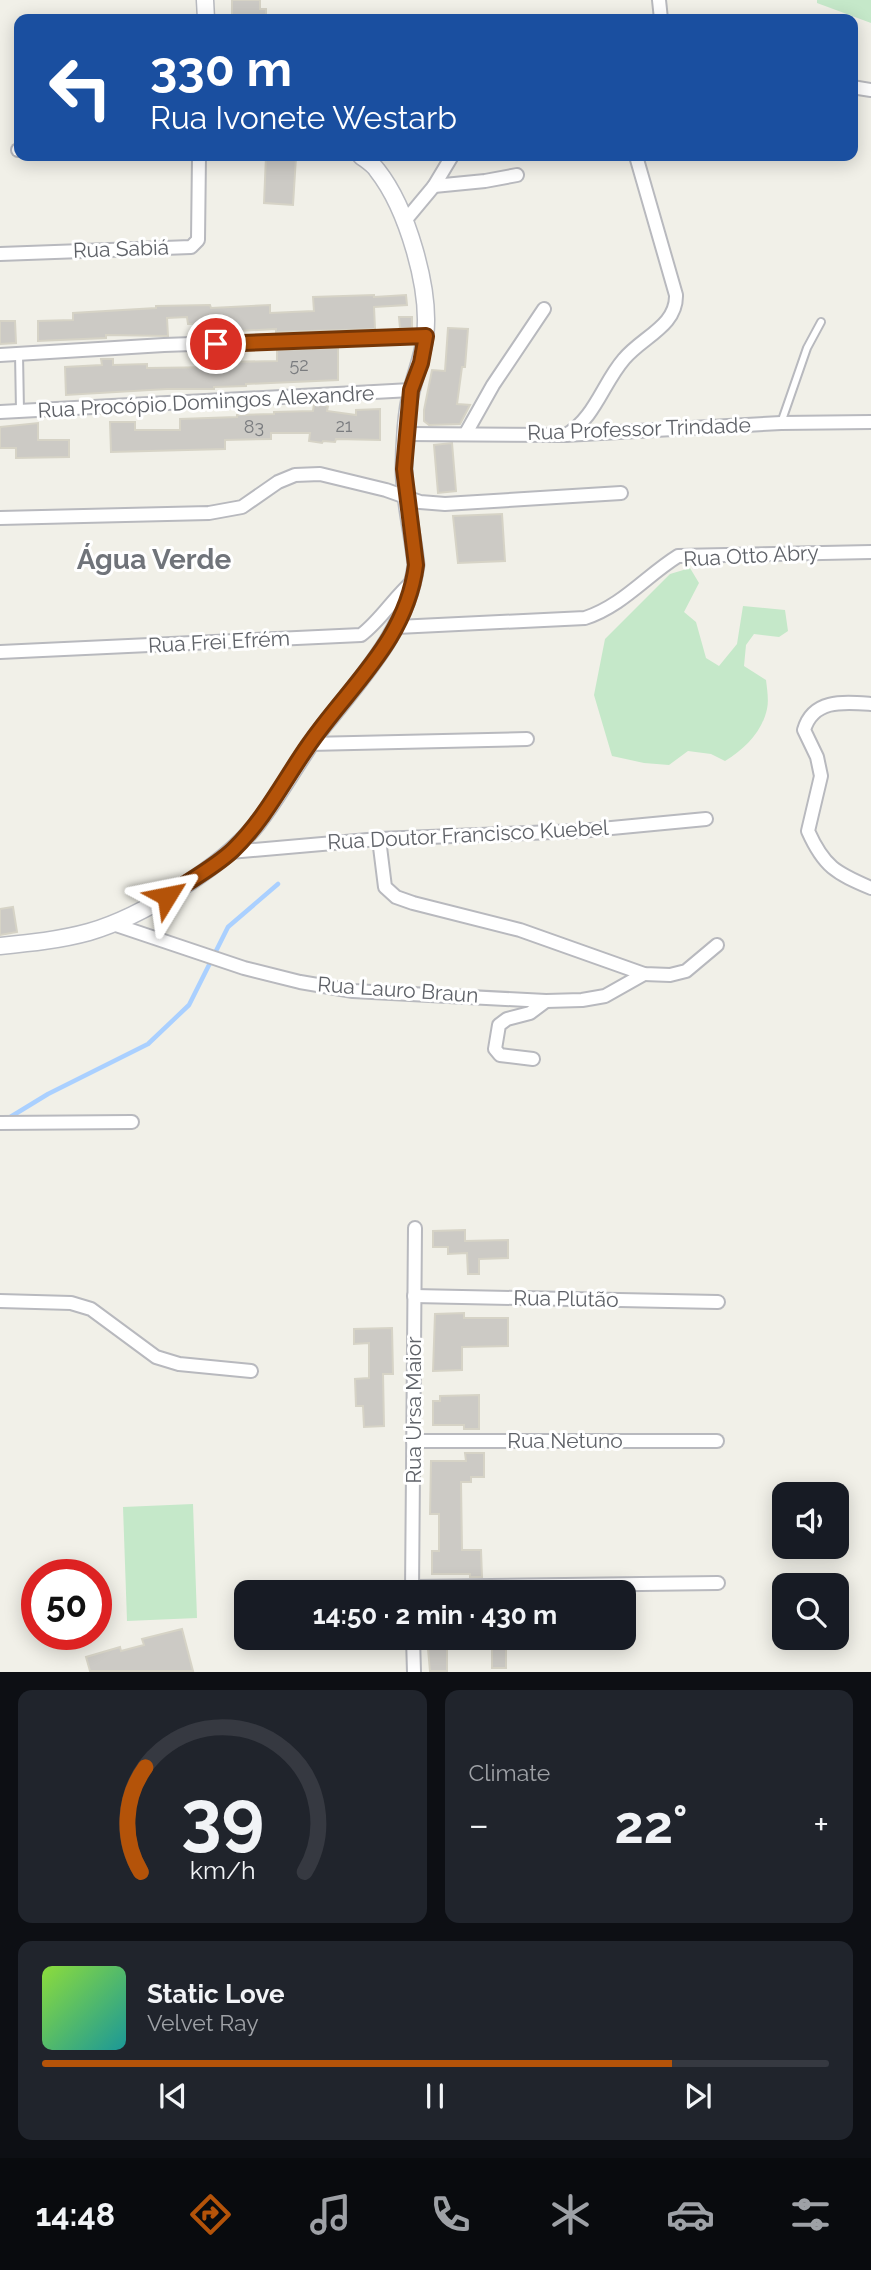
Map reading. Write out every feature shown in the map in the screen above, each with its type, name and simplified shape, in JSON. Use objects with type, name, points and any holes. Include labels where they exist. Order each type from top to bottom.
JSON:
[{"type":"main road","points":[[0,946],[60,939],[113,924],[167,896],[230,852],[271,806],[309,744],[370,670],[397,626],[414,580],[415,552],[404,469],[411,390],[421,363],[426,336],[425,309],[419,271],[404,222],[391,192],[376,168],[367,161]]},
{"type":"street","name":"Rua Sabiá","points":[[0,254],[191,247],[198,240],[199,161]]},
{"type":"street","points":[[404,222],[434,186],[449,161]]},
{"type":"street","points":[[565,435],[580,425],[592,410],[602,389],[626,356],[667,322],[677,305],[637,161]]},
{"type":"street","points":[[434,186],[517,175]]},
{"type":"street","points":[[466,433],[493,385],[544,309]]},
{"type":"street","points":[[0,355],[426,336]]},
{"type":"street","name":"Rua Procópio Domingos Alexandre","points":[[0,412],[411,390]]},
{"type":"street","name":"Rua Professor Trindade","points":[[407,434],[565,435],[781,423],[871,422]]},
{"type":"street","points":[[0,518],[209,513],[242,507],[278,482],[295,475],[320,474],[386,490],[406,498],[445,504],[621,492]]},
{"type":"street","name":"Rua Otto Abry","points":[[397,626],[585,618],[619,602],[678,556],[871,552]]},
{"type":"street","name":"Rua Frei Efrém","points":[[0,652],[361,635],[371,628],[399,593],[414,580]]},
{"type":"street","points":[[871,704],[829,705],[814,710],[804,730],[817,757],[821,776],[808,831],[825,863],[849,879],[871,888]]},
{"type":"street","points":[[309,744],[527,739]]},
{"type":"street","name":"Rua Doutor Francisco Kuebel","points":[[230,852],[379,839],[580,831],[706,819]]},
{"type":"street","points":[[379,839],[385,887],[396,897],[520,930],[644,974],[670,975],[686,971],[717,945]]},
{"type":"street","name":"Rua Lauro Braun","points":[[113,924],[244,968],[300,982],[353,991],[546,1001],[582,1000],[605,996],[644,974]]},
{"type":"street","points":[[533,1059],[500,1055],[495,1049],[499,1026],[507,1018],[530,1013],[546,1001]]},
{"type":"street","points":[[0,1123],[132,1122]]},
{"type":"street","name":"Rua Ursa Maior","points":[[412,1580],[415,1228]]},
{"type":"street","name":"Rua Plutão","points":[[414,1296],[718,1302]]},
{"type":"street","points":[[0,1301],[71,1303],[91,1309],[156,1357],[179,1364],[251,1371]]},
{"type":"street","name":"Rua Netuno","points":[[413,1441],[717,1441]]},
{"type":"street","points":[[636,1585],[718,1583]]},
{"type":"street","points":[[413,1650],[414,1671]]},
{"type":"lane","points":[[781,423],[807,348],[821,322]]},
{"type":"lane","points":[[19,353],[20,411]]},
{"type":"green space","points":[[817,0],[871,0],[871,23],[858,18],[858,14],[847,14],[817,3]]},
{"type":"green space","points":[[690,568],[699,583],[684,612],[696,622],[706,658],[719,666],[737,644],[743,606],[785,610],[788,631],[779,637],[754,634],[746,645],[744,666],[766,680],[768,702],[765,717],[752,739],[725,761],[711,754],[688,751],[669,765],[612,756],[594,695],[605,639],[670,574]]},
{"type":"green space","points":[[193,1504],[197,1618],[127,1621],[123,1507]]},
{"type":"building","points":[[232,0],[260,0],[260,9],[266,9],[266,14],[232,14]]},
{"type":"building","points":[[266,161],[296,161],[293,205],[264,203]]},
{"type":"building","points":[[406,295],[407,305],[374,307],[375,329],[218,332],[218,323],[188,324],[187,317],[167,318],[168,336],[106,335],[106,338],[38,341],[38,321],[73,320],[73,313],[156,306],[210,305],[211,308],[270,305],[270,313],[314,311],[313,297]]},
{"type":"building","points":[[399,317],[412,317],[412,328],[400,328]]},
{"type":"building","points":[[0,321],[15,321],[16,343],[0,344]]},
{"type":"building","points":[[448,328],[468,329],[465,367],[462,367],[457,404],[470,405],[460,424],[429,425],[424,421],[424,410],[432,370],[445,371]]},
{"type":"building","points":[[338,348],[338,380],[246,384],[214,389],[66,395],[65,367],[102,365],[101,359],[113,359],[113,365],[147,364],[147,368],[221,367],[221,362],[277,361],[277,350]]},
{"type":"building","points":[[314,404],[328,406],[327,411],[356,415],[356,410],[380,409],[380,440],[336,439],[335,442],[322,443],[309,441],[310,433],[271,433],[271,439],[225,440],[225,449],[111,452],[110,422],[135,422],[135,430],[180,430],[180,419],[313,411]]},
{"type":"building","points":[[38,423],[38,440],[69,440],[69,457],[16,458],[16,448],[0,448],[0,427]]},
{"type":"building","points":[[452,443],[456,491],[438,493],[434,445]]},
{"type":"building","points":[[502,514],[505,561],[458,563],[453,516]]},
{"type":"building","points":[[13,907],[17,932],[0,935],[0,909]]},
{"type":"building","points":[[465,1230],[465,1241],[508,1240],[508,1258],[479,1259],[479,1274],[468,1274],[467,1253],[448,1254],[448,1247],[433,1247],[433,1231]]},
{"type":"building","points":[[464,1313],[464,1318],[508,1318],[508,1346],[462,1347],[462,1370],[433,1371],[435,1314]]},
{"type":"building","points":[[392,1328],[393,1374],[383,1374],[384,1426],[364,1427],[363,1406],[356,1406],[355,1379],[369,1378],[369,1343],[354,1344],[354,1329]]},
{"type":"building","points":[[479,1395],[479,1429],[464,1429],[464,1425],[433,1425],[433,1401],[440,1401],[440,1396]]},
{"type":"building","points":[[465,1453],[484,1453],[484,1477],[471,1477],[471,1482],[461,1482],[462,1550],[481,1550],[482,1577],[470,1577],[470,1574],[432,1574],[432,1551],[439,1551],[439,1514],[430,1514],[431,1461],[466,1461]]},
{"type":"building","points":[[182,1629],[193,1671],[90,1671],[86,1657],[120,1647],[121,1651],[144,1645],[142,1639]]},
{"type":"building","points":[[428,1650],[447,1650],[447,1671],[430,1671]]},
{"type":"building","points":[[492,1650],[506,1650],[506,1668],[492,1668]]},
{"type":"waterway","points":[[7,1119],[48,1094],[148,1044],[189,1005],[228,927],[278,884]]},
{"type":"district","name":"Água Verde","points":[[154,559]]},
{"type":"route","points":[[167,896],[230,852],[271,806],[309,744],[370,670],[397,626],[407,603],[416,565],[404,469],[411,390],[421,363],[426,336],[216,344]]}]
